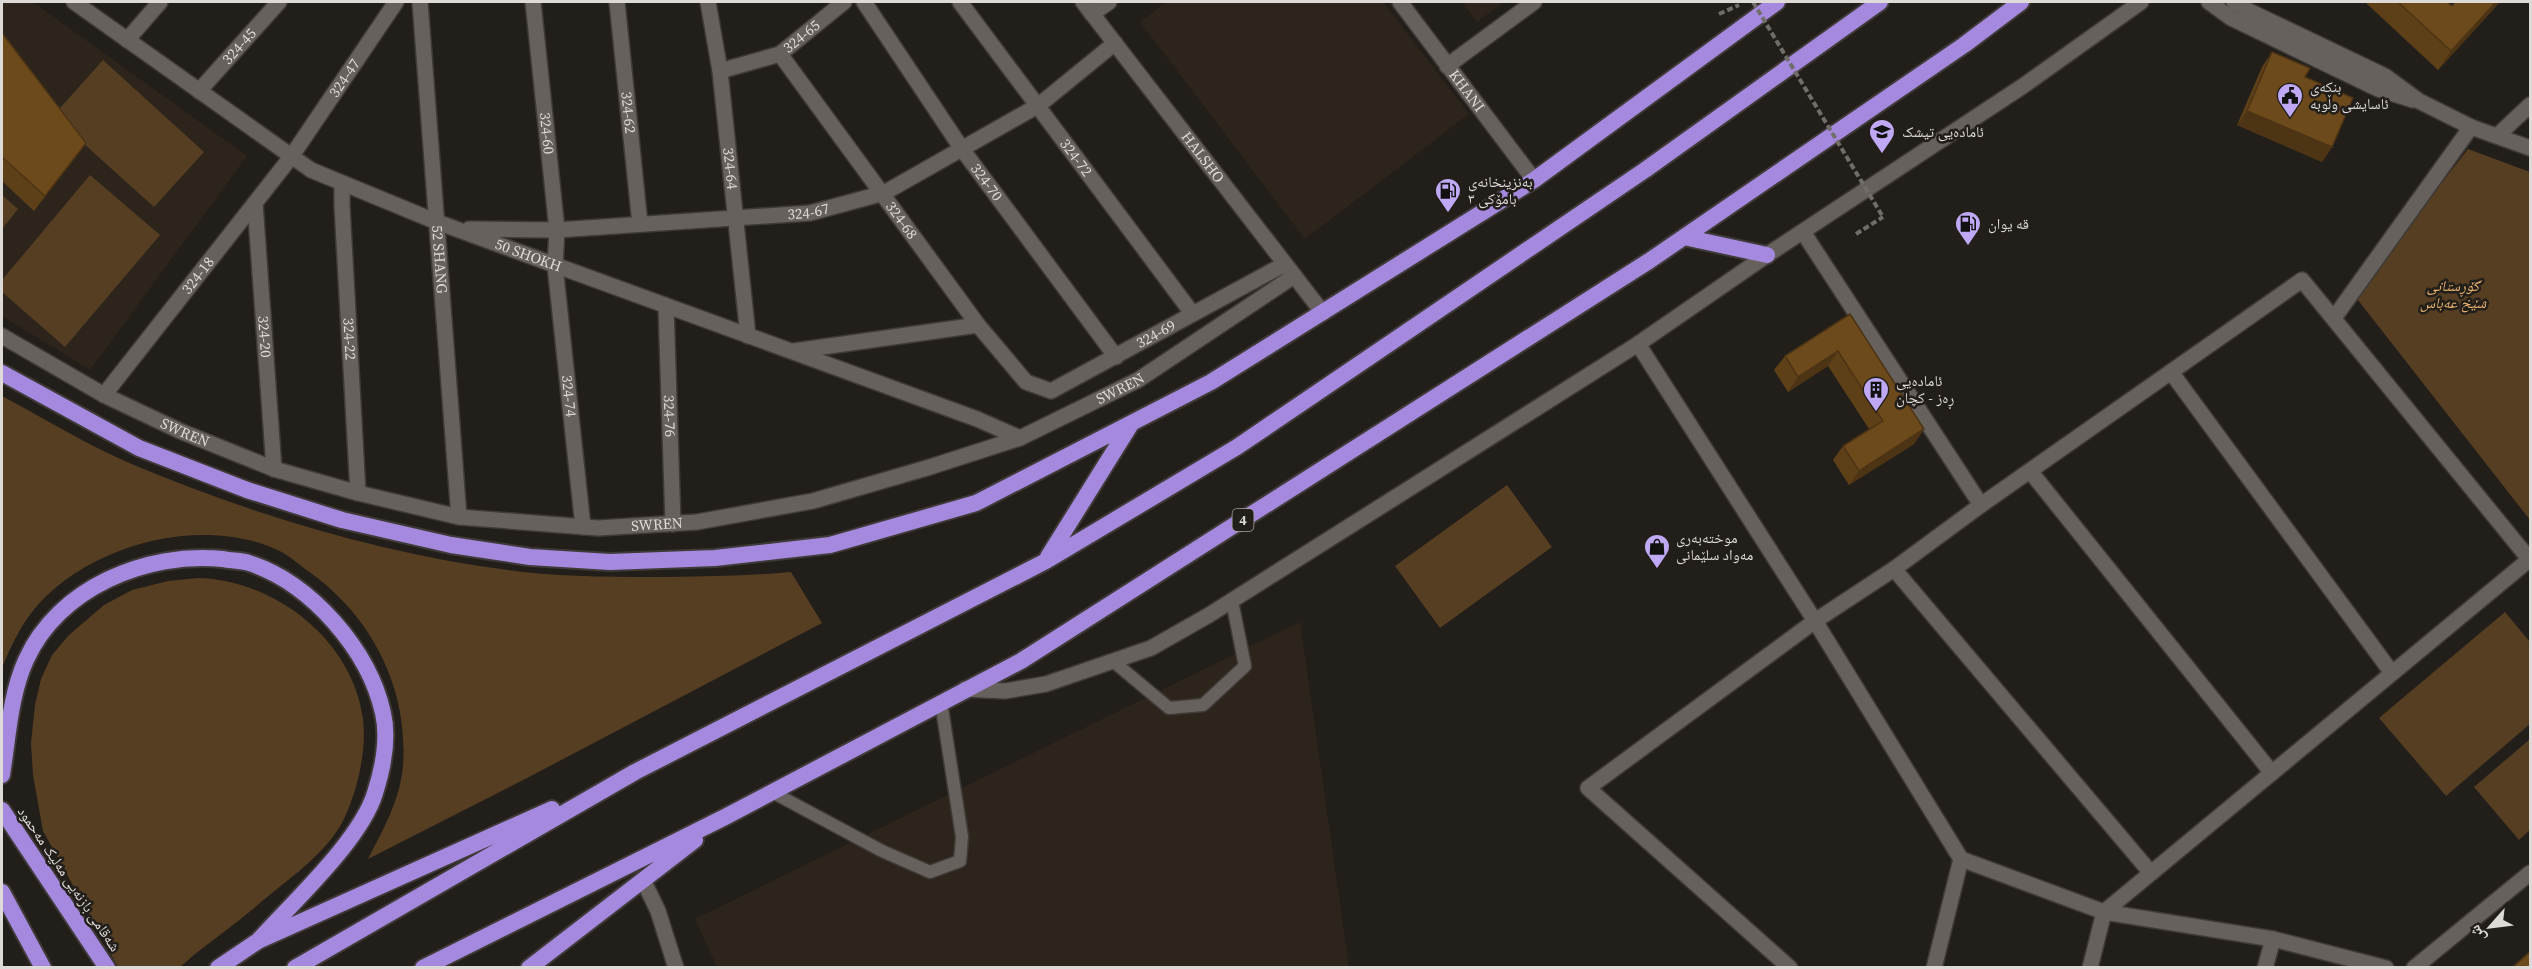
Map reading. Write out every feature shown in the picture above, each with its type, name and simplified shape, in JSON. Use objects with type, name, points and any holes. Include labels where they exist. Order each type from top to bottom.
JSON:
[{"type":"highway","points":[[2,373],[139,448],[247,490],[342,520],[462,547],[530,557],[610,562],[715,558],[830,545],[976,503],[1211,382],[1534,180],[1777,2]]},
{"type":"highway","points":[[295,968],[635,772],[1046,561],[1238,447],[1645,170],[1880,2]]},
{"type":"highway","name":"4","points":[[423,968],[725,817],[1021,661],[1684,237],[1964,45],[2021,2]]},
{"type":"highway","points":[[1684,237],[1767,255]]},
{"type":"highway","points":[[1046,561],[1132,423]]},
{"type":"highway","points":[[2,776],[16,692],[26,660],[59,613],[81,596],[121,573],[150,563],[174,559],[208,558],[248,562],[291,585],[337,623],[363,661],[384,714],[385,746],[375,796],[357,830],[258,941]]},
{"type":"highway","points":[[218,968],[258,941],[635,772]]},
{"type":"highway","name":"شەقامی بازنەیی مەلیک مەحمود","points":[[2,810],[107,968]]},
{"type":"highway","points":[[529,968],[725,817]]},
{"type":"highway","points":[[2,892],[43,968]]},
{"type":"street","name":"50 SHOKH","points":[[74,2],[311,170],[437,222],[977,419],[1020,438]]},
{"type":"street","points":[[127,40],[159,2]]},
{"type":"street","name":"324-45","points":[[199,91],[279,2]]},
{"type":"street","name":"324-47","points":[[291,156],[396,2]]},
{"type":"street","name":"52 SHANG","points":[[420,2],[459,517]]},
{"type":"street","name":"324-60","points":[[533,2],[557,230],[555,266]]},
{"type":"street","name":"324-62","points":[[617,2],[640,224]]},
{"type":"street","name":"324-64","points":[[708,2],[720,71],[748,336]]},
{"type":"street","name":"324-65","points":[[720,71],[780,54],[844,2]]},
{"type":"street","name":"324-70","points":[[864,2],[962,149],[1116,357]]},
{"type":"street","name":"324-72","points":[[960,2],[1192,313]]},
{"type":"street","name":"HALSHO","points":[[1083,2],[1323,313]]},
{"type":"street","points":[[1092,14],[1110,2]]},
{"type":"street","name":"KHANI","points":[[1400,2],[1534,180]]},
{"type":"street","points":[[1447,66],[1534,2]]},
{"type":"street","points":[[965,689],[1005,691],[1046,684],[1114,662],[1151,648],[1232,601],[1638,344],[1767,255],[2023,86],[2141,2]]},
{"type":"street","points":[[2208,2],[2231,18],[2378,89],[2419,101]]},
{"type":"street","points":[[2240,3],[2385,76],[2419,101],[2471,127],[2530,148]]},
{"type":"street","name":"324-67","points":[[457,229],[557,230],[810,213],[884,193],[1039,105],[1115,43]]},
{"type":"street","name":"324-68","points":[[780,54],[884,193],[978,325],[1026,382]]},
{"type":"street","points":[[2497,136],[2530,105]]},
{"type":"street","points":[[2334,318],[2471,127]]},
{"type":"street","name":"324-18","points":[[104,395],[291,156]]},
{"type":"street","name":"324-22","points":[[342,183],[342,218],[358,493]]},
{"type":"street","name":"324-20","points":[[255,203],[274,469]]},
{"type":"street","points":[[1803,232],[1981,505]]},
{"type":"street","name":"324-69","points":[[1026,382],[1051,391],[1284,264]]},
{"type":"street","name":"324-74","points":[[555,266],[583,527]]},
{"type":"street","name":"SWREN","points":[[2,336],[104,395],[180,431],[274,469],[358,493],[459,517],[583,527],[673,524],[697,522],[813,501],[1020,438],[1138,380],[1294,276]]},
{"type":"street","points":[[1790,968],[1588,788],[1815,621],[1894,569],[1981,505],[2302,280],[2530,559],[2104,912],[2090,968]]},
{"type":"street","name":"324-76","points":[[666,306],[673,524]]},
{"type":"street","points":[[791,352],[978,325]]},
{"type":"street","points":[[1638,344],[1815,621],[1961,859],[2104,912],[2273,939],[2385,968]]},
{"type":"street","points":[[2171,372],[2392,673]]},
{"type":"street","points":[[2030,471],[2272,773]]},
{"type":"street","points":[[1894,569],[2151,873]]},
{"type":"street","points":[[1934,968],[1961,859]]},
{"type":"street","points":[[2414,968],[2530,873]]},
{"type":"street","points":[[643,880],[658,911],[676,968]]},
{"type":"street","points":[[2265,968],[2273,939]]},
{"type":"lane","points":[[1114,662],[1169,708],[1203,705],[1245,666],[1232,601]]},
{"type":"lane","points":[[772,792],[882,851],[930,872],[960,861],[962,837],[941,702]]},
{"type":"path","points":[[1719,14],[1748,2]]},
{"type":"path","points":[[1753,2],[1883,217],[1856,234]]},
{"type":"shaded area","points":[[2,2],[33,2],[247,156],[90,370],[2,316]]},
{"type":"shaded area","points":[[1166,2],[1383,2],[1469,114],[1305,239],[1140,22]]},
{"type":"shaded area","points":[[1462,2],[1504,2],[1477,22]]},
{"type":"shaded area","points":[[1300,622],[1349,967],[717,967],[695,919]]},
{"type":"green space","points":[[103,60],[204,152],[154,207],[53,116]]},
{"type":"green space","name":"گۆڕستانی شێخ عەباس","points":[[2468,149],[2530,172],[2530,520],[2354,295]]},
{"type":"green space","points":[[90,175],[160,235],[65,347],[2,292],[2,280]]},
{"type":"green space","points":[[2,195],[18,209],[2,229]]},
{"type":"green space","points":[[2,396],[117,458],[228,501],[325,532],[424,556],[541,574],[668,577],[791,572],[822,623],[368,859],[395,803],[403,766],[403,737],[392,681],[381,654],[349,607],[328,587],[279,551],[245,539],[212,535],[178,537],[144,543],[111,554],[81,570],[54,589],[32,612],[15,639],[2,668]]},
{"type":"green space","points":[[1507,485],[1552,547],[1440,628],[1395,566]]},
{"type":"green space","points":[[198,578],[227,581],[255,590],[281,603],[306,620],[327,640],[344,664],[356,690],[364,732],[360,771],[343,821],[326,845],[305,866],[244,916],[177,968],[118,967],[43,831],[33,775],[31,743],[35,705],[41,679],[52,655],[69,635],[104,605],[132,590],[168,581]]},
{"type":"green space","points":[[2505,612],[2530,642],[2530,724],[2446,796],[2379,718]]},
{"type":"green space","points":[[2530,739],[2530,830],[2519,840],[2474,787]]},
{"type":"building","points":[[2398,2],[2447,2],[2452,6],[2455,2],[2496,2],[2451,51]]},
{"type":"building","points":[[2,33],[86,143],[45,196],[2,157]]},
{"type":"building","name":"بنکەی ئاسایشی وڵوبە","points":[[2272,52],[2310,68],[2305,77],[2353,98],[2332,147],[2247,111]]},
{"type":"building","points":[[1850,314],[1924,429],[1859,471],[1843,446],[1883,421],[1838,351],[1798,377],[1785,356]]},
{"type":"building","points":[[2530,952],[2530,968],[2515,968],[2514,966]]},
{"type":"place","name":"بنکەی ئاسایشی وڵوبە","points":[[2290,119]]},
{"type":"place","name":"ئامادەیی تیشک","points":[[1882,155]]},
{"type":"place","name":"بەنزینخانەی بامۆکی ٣","points":[[1448,214]]},
{"type":"place","name":"قه یوان","points":[[1968,247]]},
{"type":"place","name":"ئامادەیی ڕەز - کچان","points":[[1876,413]]},
{"type":"place","name":"موختەبەری مەواد سلێمانی","points":[[1657,570]]}]
